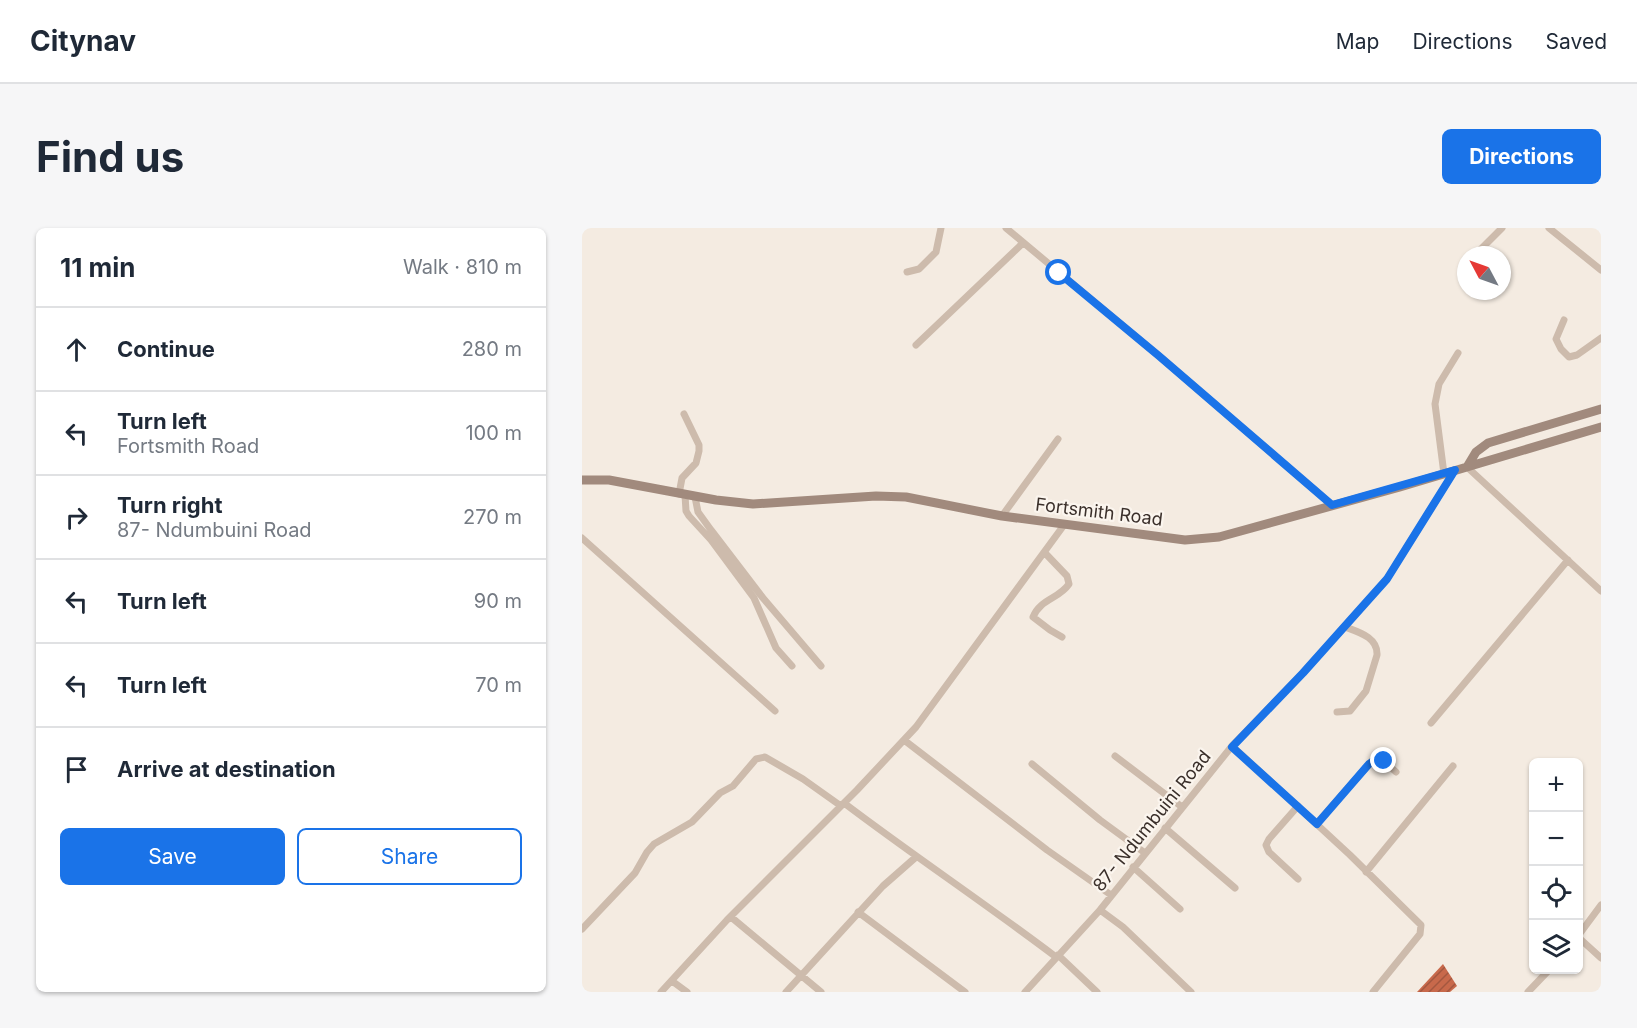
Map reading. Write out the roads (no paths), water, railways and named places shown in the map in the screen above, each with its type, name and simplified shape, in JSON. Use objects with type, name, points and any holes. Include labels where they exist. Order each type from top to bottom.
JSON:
[{"type":"street","points":[[907,272],[919,269],[930,260],[938,249],[941,228]]},
{"type":"street","points":[[1006,228],[1332,505]]},
{"type":"street","points":[[1484,246],[1502,228]]},
{"type":"street","points":[[1549,228],[1601,270]]},
{"type":"street","points":[[916,345],[1023,243]]},
{"type":"street","points":[[1564,320],[1556,339],[1569,357],[1577,355],[1601,338]]},
{"type":"street","points":[[1444,474],[1435,404],[1439,384],[1458,353]]},
{"type":"street","points":[[1601,409],[1488,443],[1476,452],[1467,467],[1601,591]]},
{"type":"street","points":[[684,414],[699,445],[696,463],[682,478],[687,495],[763,598],[821,666]]},
{"type":"street","name":"Fortsmith Road","points":[[582,480],[609,480],[687,495],[753,504],[876,495],[906,497],[1002,516],[1185,540],[1219,537],[1601,427]]},
{"type":"street","points":[[1002,516],[1058,439]]},
{"type":"street","name":"87- Ndumbuini Road","points":[[1025,992],[1100,910],[1232,747],[1303,673],[1387,579],[1455,470]]},
{"type":"street","points":[[687,495],[686,511],[689,516],[711,540],[754,598],[776,648],[792,666]]},
{"type":"street","points":[[661,992],[916,727],[1064,525]]},
{"type":"street","points":[[582,538],[775,711]]},
{"type":"street","points":[[1045,553],[1066,576],[1069,584],[1057,596],[1041,604],[1033,617],[1062,638]]},
{"type":"street","points":[[1431,723],[1568,560]]},
{"type":"street","points":[[1337,712],[1350,711],[1363,697],[1377,655],[1377,649],[1371,639],[1345,627]]},
{"type":"street","points":[[904,740],[1047,850],[1111,895]]},
{"type":"street","points":[[1232,747],[1298,806],[1416,919],[1421,928],[1420,934],[1373,992]]},
{"type":"street","points":[[1115,756],[1182,807]]},
{"type":"street","points":[[582,929],[635,873],[654,844],[692,822],[720,794],[733,786],[756,759],[765,757],[842,804],[994,909],[1057,956],[1097,992]]},
{"type":"street","points":[[1317,824],[1369,764],[1380,760],[1396,772]]},
{"type":"street","points":[[1032,764],[1100,820],[1145,853]]},
{"type":"street","points":[[1366,872],[1453,766]]},
{"type":"street","points":[[1298,806],[1266,845],[1269,852],[1298,879]]},
{"type":"street","points":[[1165,828],[1235,888]]},
{"type":"street","points":[[786,992],[883,886],[916,857]]},
{"type":"street","points":[[1133,867],[1180,909]]},
{"type":"street","points":[[1583,929],[1601,905]]},
{"type":"street","points":[[1100,910],[1123,927],[1191,992]]},
{"type":"street","points":[[858,912],[965,992]]},
{"type":"street","points":[[731,917],[821,992]]},
{"type":"street","points":[[1583,941],[1601,958]]},
{"type":"street","points":[[1528,992],[1544,974]]},
{"type":"street","points":[[672,981],[687,992]]}]
